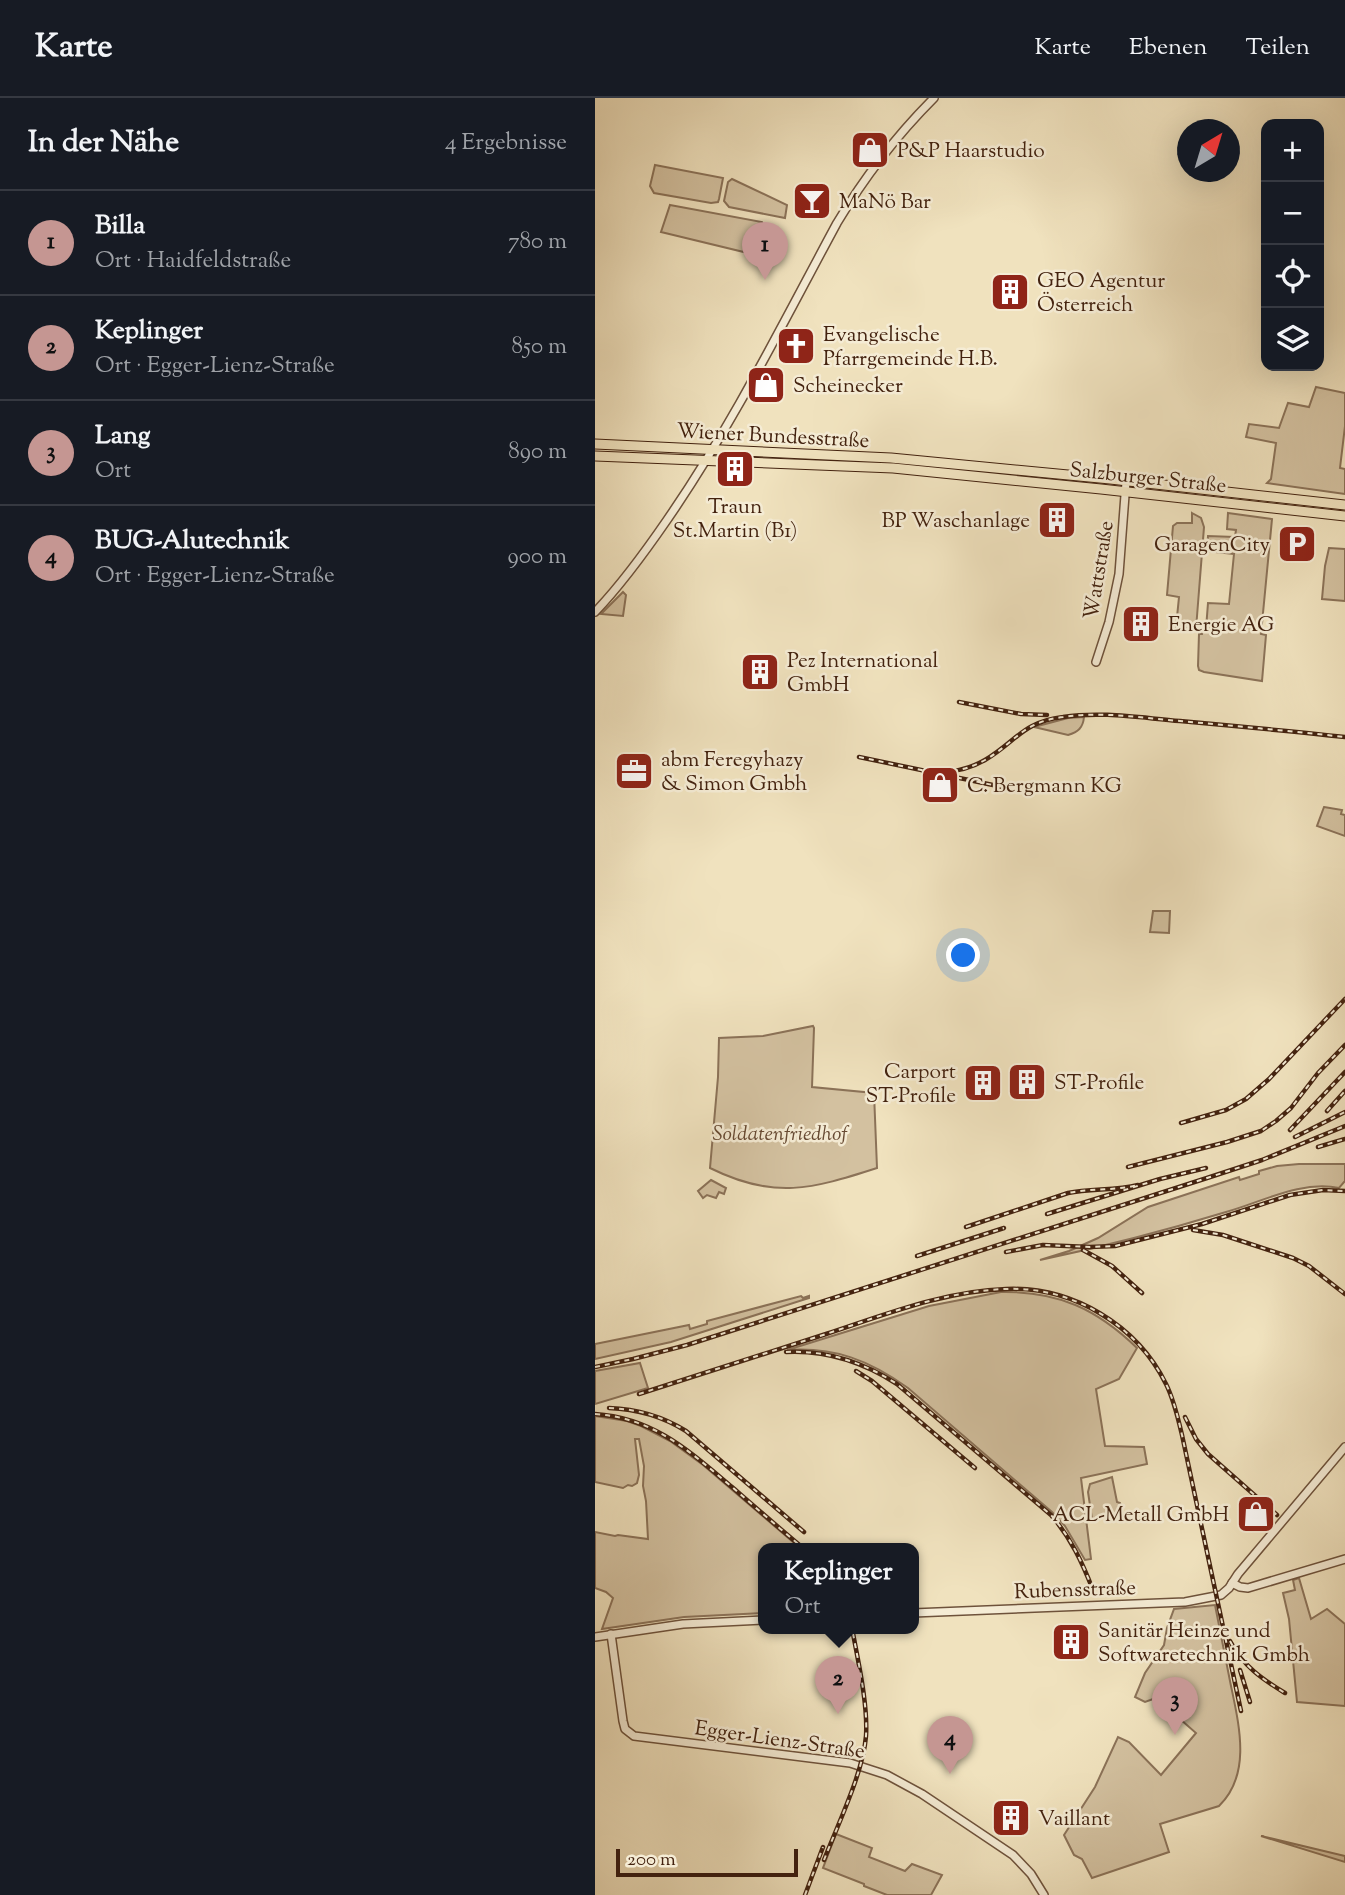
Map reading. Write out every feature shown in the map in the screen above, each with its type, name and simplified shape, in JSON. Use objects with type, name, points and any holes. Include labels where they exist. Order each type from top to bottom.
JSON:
[{"type":"main road","name":"Wiener Bundesstraße","points":[[595,444],[948,473]]},
{"type":"main road","name":"Wiener Bundesstraße","points":[[595,456],[891,458],[950,463]]},
{"type":"main road","name":"Salzburger Straße","points":[[950,463],[1345,516]]},
{"type":"main road","name":"Salzburger Straße","points":[[948,473],[1345,505]]},
{"type":"street","points":[[595,612],[637,562],[693,482],[744,396],[844,211],[895,142],[934,98]]},
{"type":"street","name":"Wattstraße","points":[[1096,662],[1111,615],[1119,574],[1126,487]]},
{"type":"street","points":[[1345,1447],[1233,1583],[1248,1588],[1345,1559]]},
{"type":"street","name":"Rubensstraße","points":[[919,1613],[1170,1603],[1217,1596],[1233,1583]]},
{"type":"street","points":[[595,1637],[683,1624],[758,1620]]},
{"type":"street","name":"Egger-Lienz-Straße","points":[[611,1634],[623,1721],[625,1729],[634,1736],[838,1762],[872,1769],[904,1784],[957,1816],[1013,1855],[1035,1879],[1044,1895]]},
{"type":"green space","points":[[655,165],[723,178],[718,202],[654,193],[650,186]]},
{"type":"green space","points":[[732,179],[787,205],[785,218],[729,207],[724,201],[728,182]]},
{"type":"green space","points":[[670,205],[762,222],[764,229],[752,254],[661,232]]},
{"type":"green space","points":[[1316,387],[1345,393],[1345,426],[1340,468],[1345,469],[1345,494],[1267,483],[1271,479],[1276,443],[1246,437],[1249,424],[1279,428],[1288,403],[1309,407]]},
{"type":"green space","points":[[1192,513],[1201,518],[1204,527],[1196,629],[1176,627],[1179,597],[1167,595],[1173,526],[1177,523],[1192,523]]},
{"type":"green space","points":[[1228,513],[1272,519],[1261,634],[1266,635],[1262,681],[1204,672],[1199,670],[1198,666],[1199,634],[1206,629],[1208,603],[1229,604],[1234,554],[1207,551],[1208,536],[1235,537],[1236,530],[1227,529]]},
{"type":"green space","points":[[1329,548],[1345,549],[1345,601],[1322,599]]},
{"type":"green space","points":[[623,592],[626,595],[623,616],[601,614]]},
{"type":"green space","points":[[1084,717],[1079,729],[1068,735],[1034,727],[1068,718]]},
{"type":"green space","points":[[1324,807],[1342,810],[1341,814],[1345,815],[1345,836],[1317,826]]},
{"type":"green space","points":[[1153,911],[1170,911],[1169,933],[1150,932]]},
{"type":"green space","name":"Soldatenfriedhof","points":[[813,1026],[812,1087],[874,1093],[877,1168],[812,1186],[774,1188],[733,1178],[710,1168],[719,1038],[763,1036]]},
{"type":"green space","points":[[1299,1164],[1345,1164],[1345,1181],[1339,1188],[1325,1186],[1296,1189],[1156,1232],[1040,1260],[1098,1238],[1148,1207],[1239,1177],[1240,1180],[1259,1174],[1259,1171]]},
{"type":"green space","points":[[711,1180],[726,1188],[724,1194],[719,1192],[716,1198],[707,1195],[703,1198],[698,1191]]},
{"type":"green space","points":[[1001,1292],[1041,1295],[1075,1305],[1107,1323],[1137,1348],[1119,1379],[1096,1389],[1105,1446],[1144,1447],[1147,1464],[1081,1478],[1091,1559],[1085,1560],[1065,1526],[1052,1512],[894,1378],[865,1363],[836,1353],[787,1350],[929,1306]]},
{"type":"green space","points":[[801,1296],[809,1298],[671,1342],[595,1359],[595,1344],[689,1325],[690,1329],[707,1324],[707,1321]]},
{"type":"green space","points":[[640,1363],[648,1388],[595,1404],[595,1371]]},
{"type":"green space","points":[[595,1416],[641,1426],[670,1441],[703,1465],[794,1543],[758,1543],[758,1613],[684,1617],[602,1629],[613,1598],[595,1588],[595,1532],[648,1539],[644,1466],[639,1439],[635,1439],[639,1475],[637,1483],[623,1488],[595,1482]]},
{"type":"green space","points":[[1112,1477],[1117,1502],[1120,1503],[1123,1515],[1092,1519],[1088,1492],[1090,1484]]},
{"type":"green space","points":[[1299,1578],[1311,1619],[1327,1609],[1345,1624],[1345,1706],[1297,1702],[1289,1619],[1283,1593],[1295,1590],[1293,1580]]},
{"type":"green space","points":[[1215,1605],[1239,1729],[1240,1762],[1230,1793],[1219,1806],[1160,1824],[1169,1852],[1092,1878],[1082,1859],[1074,1855],[1064,1835],[1095,1787],[1118,1737],[1129,1742],[1161,1775],[1196,1733],[1156,1698],[1145,1702],[1135,1697],[1145,1673],[1164,1645],[1174,1609]]},
{"type":"green space","points":[[836,1834],[872,1848],[869,1857],[905,1871],[912,1864],[942,1875],[931,1895],[887,1895],[823,1868]]},
{"type":"green space","points":[[1261,1836],[1345,1856],[1345,1862]]},
{"type":"railway","points":[[959,702],[1021,714],[1047,715]]},
{"type":"railway","points":[[923,771],[947,772],[970,767],[996,753],[1038,723],[1078,715],[1121,716],[1345,737]]},
{"type":"railway","points":[[859,757],[1012,789]]},
{"type":"railway","points":[[1181,1123],[1226,1110],[1246,1099],[1269,1079],[1345,999]]},
{"type":"railway","points":[[1128,1167],[1261,1131],[1291,1108],[1318,1073],[1345,1045]]},
{"type":"railway","points":[[1290,1130],[1345,1072]]},
{"type":"railway","points":[[1327,1111],[1345,1091]]},
{"type":"railway","points":[[1295,1137],[1345,1112]]},
{"type":"railway","points":[[595,1367],[687,1345],[1207,1178],[1262,1160],[1345,1126]]},
{"type":"railway","points":[[1318,1147],[1345,1139]]},
{"type":"railway","points":[[1047,1214],[1160,1179],[1206,1168]]},
{"type":"railway","points":[[966,1227],[1068,1193],[1138,1185]]},
{"type":"railway","points":[[1006,1252],[1043,1245],[1115,1246],[1202,1224],[1290,1195],[1323,1190],[1345,1191]]},
{"type":"railway","points":[[917,1256],[1004,1228]]},
{"type":"railway","points":[[1193,1230],[1223,1235],[1293,1258],[1309,1266],[1345,1294]]},
{"type":"railway","points":[[1083,1250],[1112,1266],[1142,1293]]},
{"type":"railway","points":[[639,1394],[892,1312],[960,1294],[1006,1289],[1031,1290],[1055,1294],[1100,1313],[1138,1344],[1154,1363],[1171,1396],[1182,1435],[1241,1711]]},
{"type":"railway","points":[[786,1352],[815,1353],[844,1359],[871,1369],[897,1384],[1051,1515],[1075,1551],[1093,1590]]},
{"type":"railway","points":[[856,1371],[872,1381],[975,1468]]},
{"type":"railway","points":[[609,1408],[649,1414],[686,1431],[804,1532]]},
{"type":"railway","points":[[595,1414],[635,1422],[669,1438],[701,1461],[797,1543]]},
{"type":"railway","points":[[1185,1417],[1196,1439],[1208,1454],[1277,1515]]},
{"type":"railway","points":[[824,1860],[855,1782],[866,1736],[864,1696],[853,1634]]},
{"type":"railway","points":[[1230,1641],[1254,1671],[1285,1693]]},
{"type":"railway","points":[[1240,1670],[1250,1702]]},
{"type":"railway","points":[[805,1895],[823,1847]]},
{"type":"place","name":"P&P Haarstudio","points":[[870,150]]},
{"type":"place","name":"MaNö Bar","points":[[812,201]]},
{"type":"place","name":"Billa","points":[[765,280]]},
{"type":"place","name":"GEO Agentur Österreich","points":[[1010,292]]},
{"type":"place","name":"Evangelische Pfarrgemeinde H.B.","points":[[796,346]]},
{"type":"place","name":"Scheinecker","points":[[766,385]]},
{"type":"place","name":"Traun St.Martin (B1)","points":[[735,469]]},
{"type":"place","name":"BP Waschanlage","points":[[1057,520]]},
{"type":"place","name":"GaragenCity","points":[[1297,544]]},
{"type":"place","name":"Energie AG","points":[[1141,624]]},
{"type":"place","name":"Pez International GmbH","points":[[760,672]]},
{"type":"place","name":"abm Feregyhazy & Simon Gmbh","points":[[634,771]]},
{"type":"place","name":"C. Bergmann KG","points":[[940,785]]},
{"type":"place","name":"ST-Profile","points":[[1027,1082]]},
{"type":"place","name":"Carport ST-Profile","points":[[983,1083]]},
{"type":"place","name":"ACL-Metall GmbH","points":[[1256,1514]]},
{"type":"place","name":"Sanitär Heinze und Softwaretechnik Gmbh","points":[[1071,1642]]},
{"type":"place","name":"Keplinger","points":[[838,1714]]},
{"type":"place","name":"Lang","points":[[1175,1735]]},
{"type":"place","name":"BUG-Alutechnik","points":[[950,1774]]},
{"type":"place","name":"Vaillant","points":[[1011,1818]]}]
